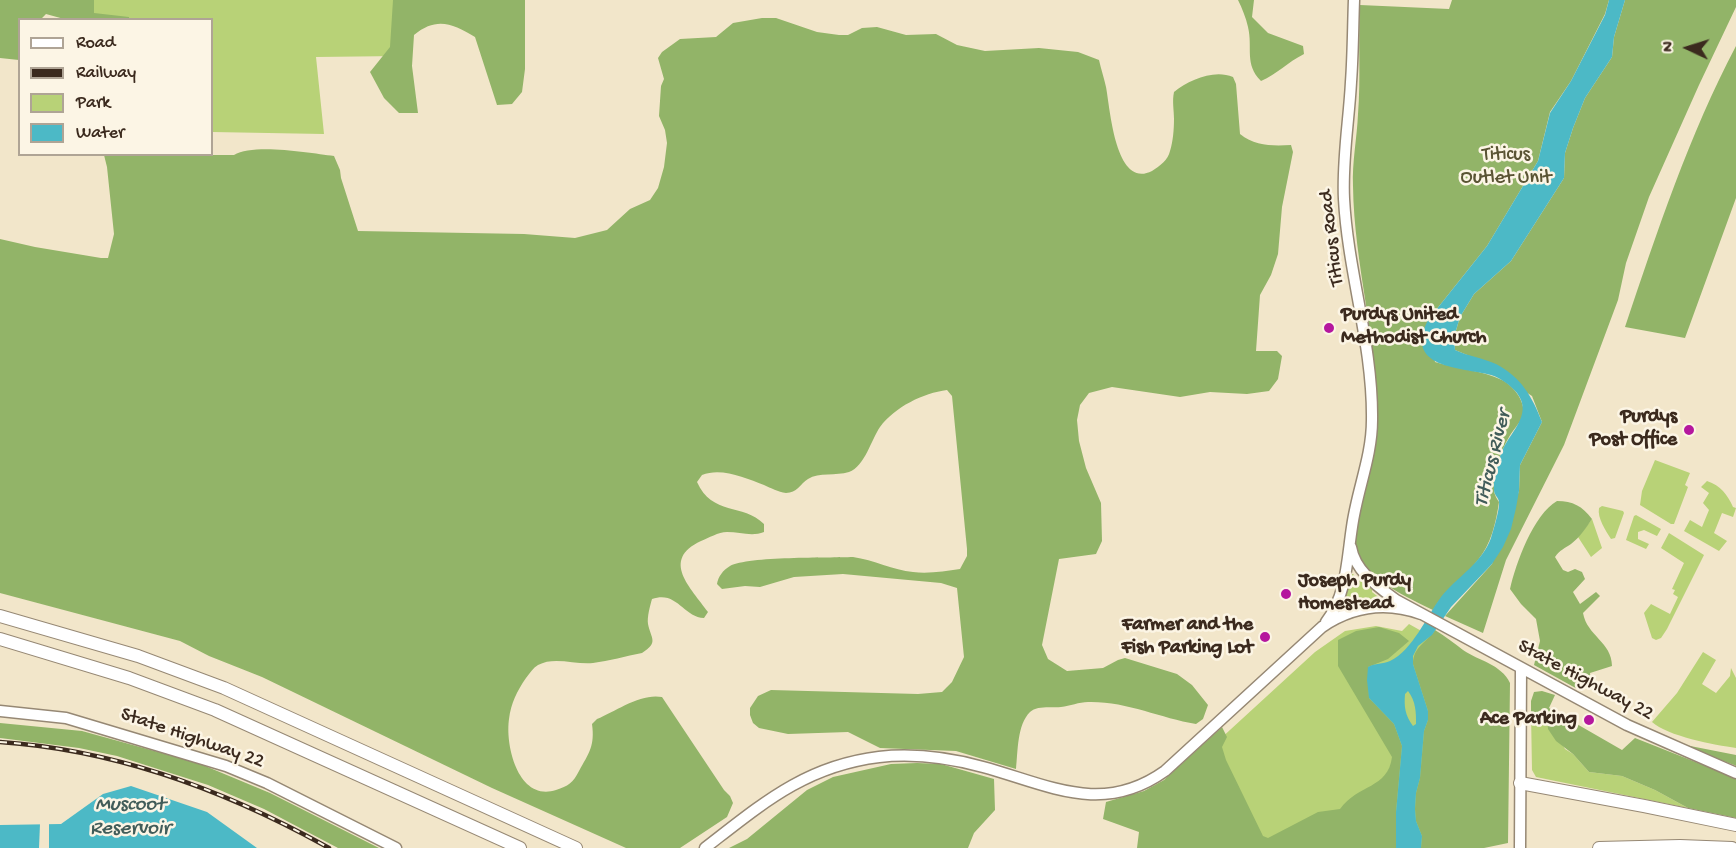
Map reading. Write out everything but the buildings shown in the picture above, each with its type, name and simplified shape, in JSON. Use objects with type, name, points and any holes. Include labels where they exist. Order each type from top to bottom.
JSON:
[{"type":"highway","points":[[0,616],[98,642],[225,688],[576,848]]},
{"type":"highway","points":[[0,639],[129,678],[214,710],[520,848]]},
{"type":"highway","points":[[1520,783],[1736,825]]},
{"type":"highway","points":[[1599,848],[1680,846],[1732,848]]},
{"type":"main road","name":"Titicus Road","points":[[1322,627],[1330,617],[1342,590],[1354,513],[1369,455],[1372,422],[1371,385],[1348,242],[1344,198],[1354,0]]},
{"type":"main road","name":"Titicus Road","points":[[1350,540],[1352,554],[1365,575],[1384,591],[1420,614]]},
{"type":"main road","points":[[705,848],[788,786],[819,772],[863,760],[897,756],[933,757],[981,766],[1057,789],[1089,796],[1131,790],[1153,780],[1165,771],[1322,627],[1346,613],[1369,607],[1394,607],[1420,614]]},
{"type":"main road","name":"State Highway 22","points":[[1420,614],[1650,736],[1736,773]]},
{"type":"main road","points":[[1520,848],[1521,668]]},
{"type":"main road","name":"State Highway 22","points":[[0,711],[66,718],[207,759],[267,783],[396,848]]},
{"type":"green space","points":[[0,0],[94,0],[94,13],[129,17],[60,18],[46,14],[42,18],[18,18],[18,60],[0,58]]},
{"type":"green space","points":[[89,0],[408,0],[399,56],[316,57],[324,134],[213,132],[213,18],[90,18]]},
{"type":"green space","points":[[393,0],[525,0],[525,69],[522,92],[512,104],[497,105],[475,37],[445,24],[430,25],[414,35],[412,66],[418,113],[399,113],[384,98],[370,72],[390,47]]},
{"type":"green space","points":[[1238,0],[1254,0],[1252,17],[1268,33],[1303,46],[1304,54],[1261,81],[1252,68],[1248,27]]},
{"type":"green space","name":"Titicus Outlet Unit","points":[[1452,0],[1609,0],[1605,14],[1571,81],[1550,112],[1538,161],[1487,246],[1428,320],[1435,362],[1502,380],[1519,396],[1523,407],[1522,418],[1506,443],[1496,469],[1494,490],[1499,502],[1490,540],[1483,554],[1443,596],[1433,610],[1377,578],[1368,570],[1357,550],[1357,521],[1373,453],[1377,421],[1374,362],[1354,216],[1353,177],[1359,100],[1360,5],[1449,9]]},
{"type":"green space","points":[[1625,0],[1736,0],[1736,7],[1649,197],[1626,263],[1618,300],[1564,445],[1506,560],[1483,633],[1445,616],[1492,564],[1519,491],[1520,465],[1542,422],[1532,396],[1472,357],[1455,350],[1454,337],[1460,317],[1474,294],[1511,261],[1564,178],[1565,153],[1573,128],[1585,98],[1612,57],[1614,37]]},
{"type":"green space","points":[[776,18],[817,32],[839,35],[848,35],[862,28],[877,27],[906,35],[936,34],[957,45],[985,51],[1039,48],[1078,52],[1099,60],[1122,158],[1130,169],[1140,174],[1155,169],[1169,154],[1174,131],[1174,92],[1187,83],[1210,75],[1233,77],[1236,84],[1240,134],[1252,141],[1264,144],[1291,145],[1293,152],[1282,207],[1278,254],[1271,275],[1260,295],[1256,351],[1277,351],[1282,356],[1278,379],[1269,391],[1247,394],[1210,392],[1180,397],[1112,387],[1089,393],[1080,405],[1077,420],[1079,441],[1086,468],[1101,503],[1102,541],[1096,554],[1059,559],[1042,645],[1048,659],[1067,671],[1103,668],[1125,658],[1177,674],[1192,685],[1208,705],[1203,719],[1196,724],[1102,702],[1037,708],[1030,712],[1023,724],[1016,769],[956,751],[880,748],[848,732],[788,734],[759,728],[753,723],[750,708],[758,696],[771,690],[918,694],[942,692],[952,682],[964,657],[957,588],[941,583],[843,574],[794,577],[760,587],[722,589],[717,584],[721,574],[730,566],[770,559],[853,557],[913,572],[960,569],[967,556],[967,549],[952,396],[947,390],[919,398],[893,413],[880,427],[855,469],[844,473],[812,477],[793,492],[780,492],[733,474],[717,472],[702,475],[697,482],[703,493],[711,500],[719,505],[747,513],[764,524],[764,532],[750,534],[727,532],[714,535],[689,549],[682,557],[683,575],[708,612],[704,618],[697,617],[668,598],[652,599],[648,621],[652,643],[642,653],[593,663],[544,662],[533,669],[520,688],[513,702],[509,719],[509,744],[517,770],[524,780],[532,788],[543,792],[564,787],[575,778],[590,749],[593,738],[592,724],[597,719],[637,700],[654,696],[662,697],[733,803],[727,817],[680,848],[626,848],[492,788],[262,677],[209,656],[180,641],[0,593],[0,239],[35,247],[108,258],[114,234],[104,156],[213,156],[268,149],[334,156],[358,231],[524,234],[575,238],[607,230],[630,209],[650,200],[658,188],[667,143],[659,116],[661,86],[664,79],[658,58],[662,52],[680,39],[716,37],[733,23]]},
{"type":"green space","points":[[1736,46],[1736,198],[1685,338],[1625,327],[1689,149]]},
{"type":"green space","points":[[1655,460],[1690,473],[1685,485],[1688,487],[1674,524],[1640,505],[1642,491]]},
{"type":"green space","points":[[1707,481],[1720,488],[1736,508],[1733,517],[1722,513],[1714,533],[1727,541],[1719,551],[1684,531],[1690,520],[1702,527],[1709,510],[1703,503],[1709,493],[1701,487]]},
{"type":"green space","points":[[1557,501],[1577,505],[1592,519],[1577,538],[1555,557],[1563,570],[1568,572],[1575,569],[1582,572],[1585,579],[1573,592],[1580,604],[1596,592],[1600,596],[1583,613],[1589,628],[1604,645],[1611,658],[1612,666],[1590,673],[1591,680],[1584,683],[1581,691],[1534,665],[1540,641],[1536,619],[1510,589],[1516,566],[1533,528],[1548,508]]},
{"type":"green space","points":[[1602,506],[1624,513],[1615,538],[1611,539],[1604,528],[1599,512]]},
{"type":"green space","points":[[1636,515],[1661,529],[1657,536],[1644,530],[1638,532],[1638,539],[1649,544],[1646,549],[1626,540]]},
{"type":"green space","points":[[1592,519],[1602,548],[1591,557],[1578,537]]},
{"type":"green space","points":[[1669,533],[1704,555],[1667,629],[1661,638],[1656,640],[1652,638],[1644,613],[1651,604],[1670,614],[1678,597],[1673,594],[1675,590],[1672,589],[1684,563],[1661,548]]},
{"type":"green space","points":[[1350,574],[1373,583],[1372,592],[1381,599],[1381,602],[1343,609],[1341,605]]},
{"type":"green space","points":[[1409,624],[1503,677],[1466,848],[1181,848],[1182,774],[1315,652],[1345,631],[1376,626],[1402,631]]},
{"type":"green space","points":[[1379,627],[1399,633],[1409,641],[1388,659],[1368,667],[1369,698],[1394,724],[1402,746],[1396,812],[1396,848],[1137,848],[1139,832],[1103,819],[1106,802],[1144,791],[1164,780],[1222,727],[1227,737],[1222,747],[1226,760],[1263,836],[1268,838],[1318,812],[1340,809],[1347,801],[1385,775],[1392,757],[1338,666],[1338,640],[1356,631]]},
{"type":"green space","points":[[1435,630],[1463,650],[1501,671],[1510,683],[1508,843],[1484,848],[1421,848],[1422,836],[1416,821],[1415,809],[1428,711],[1413,664],[1415,653]]},
{"type":"green space","points":[[1703,652],[1716,660],[1702,684],[1716,693],[1730,676],[1731,668],[1736,678],[1736,748],[1680,736],[1652,722],[1677,693]]},
{"type":"green space","points":[[1542,691],[1555,695],[1549,708],[1622,750],[1635,738],[1736,778],[1736,818],[1688,808],[1622,776],[1589,772],[1573,754],[1556,741],[1548,729],[1547,717],[1531,713],[1534,692]]},
{"type":"green space","points":[[1531,713],[1547,717],[1565,749],[1573,754],[1589,772],[1622,776],[1688,808],[1536,777],[1532,770]]},
{"type":"green space","points":[[0,723],[82,731],[198,763],[270,793],[379,848],[338,848],[264,809],[208,785],[117,756],[79,748],[0,738]]},
{"type":"green space","points":[[1675,743],[1736,755],[1736,766],[1734,765]]},
{"type":"green space","points":[[891,764],[941,764],[994,779],[995,810],[974,833],[968,848],[729,848],[747,839],[807,790],[833,777]]},
{"type":"water","name":"Titicus River","points":[[1609,0],[1625,0],[1614,37],[1612,57],[1585,98],[1573,128],[1565,153],[1564,178],[1511,261],[1474,294],[1460,317],[1454,337],[1455,350],[1496,364],[1519,381],[1530,396],[1542,422],[1520,465],[1516,508],[1511,529],[1503,547],[1492,564],[1451,607],[1432,635],[1418,646],[1413,656],[1413,664],[1428,711],[1415,809],[1416,821],[1422,836],[1421,848],[1396,848],[1396,812],[1402,746],[1394,724],[1369,698],[1368,667],[1390,661],[1406,649],[1441,597],[1487,547],[1499,505],[1494,490],[1497,467],[1504,446],[1518,424],[1523,409],[1517,393],[1498,378],[1451,367],[1429,357],[1423,348],[1422,336],[1428,320],[1487,246],[1538,161],[1550,113],[1571,81],[1605,15]],"holes":[[[1408,691],[1416,711],[1416,724],[1413,726],[1405,707],[1405,694]]]},
{"type":"water","name":"Muscoot Reservoir","points":[[131,786],[207,812],[257,848],[0,848],[0,825],[61,824],[103,794]]},
{"type":"pier","points":[[40,824],[49,824],[49,848],[39,848]]},
{"type":"railway","points":[[0,742],[87,754],[170,777],[251,809],[329,848]]},
{"type":"place","name":"Purdys United Methodist Church","points":[[1329,328]]},
{"type":"place","name":"Purdys Post Office","points":[[1689,430]]},
{"type":"place","name":"Joseph Purdy Homestead","points":[[1286,594]]},
{"type":"place","name":"Farmer and the Fish Parking Lot","points":[[1265,637]]},
{"type":"place","name":"Ace Parking","points":[[1589,720]]}]
